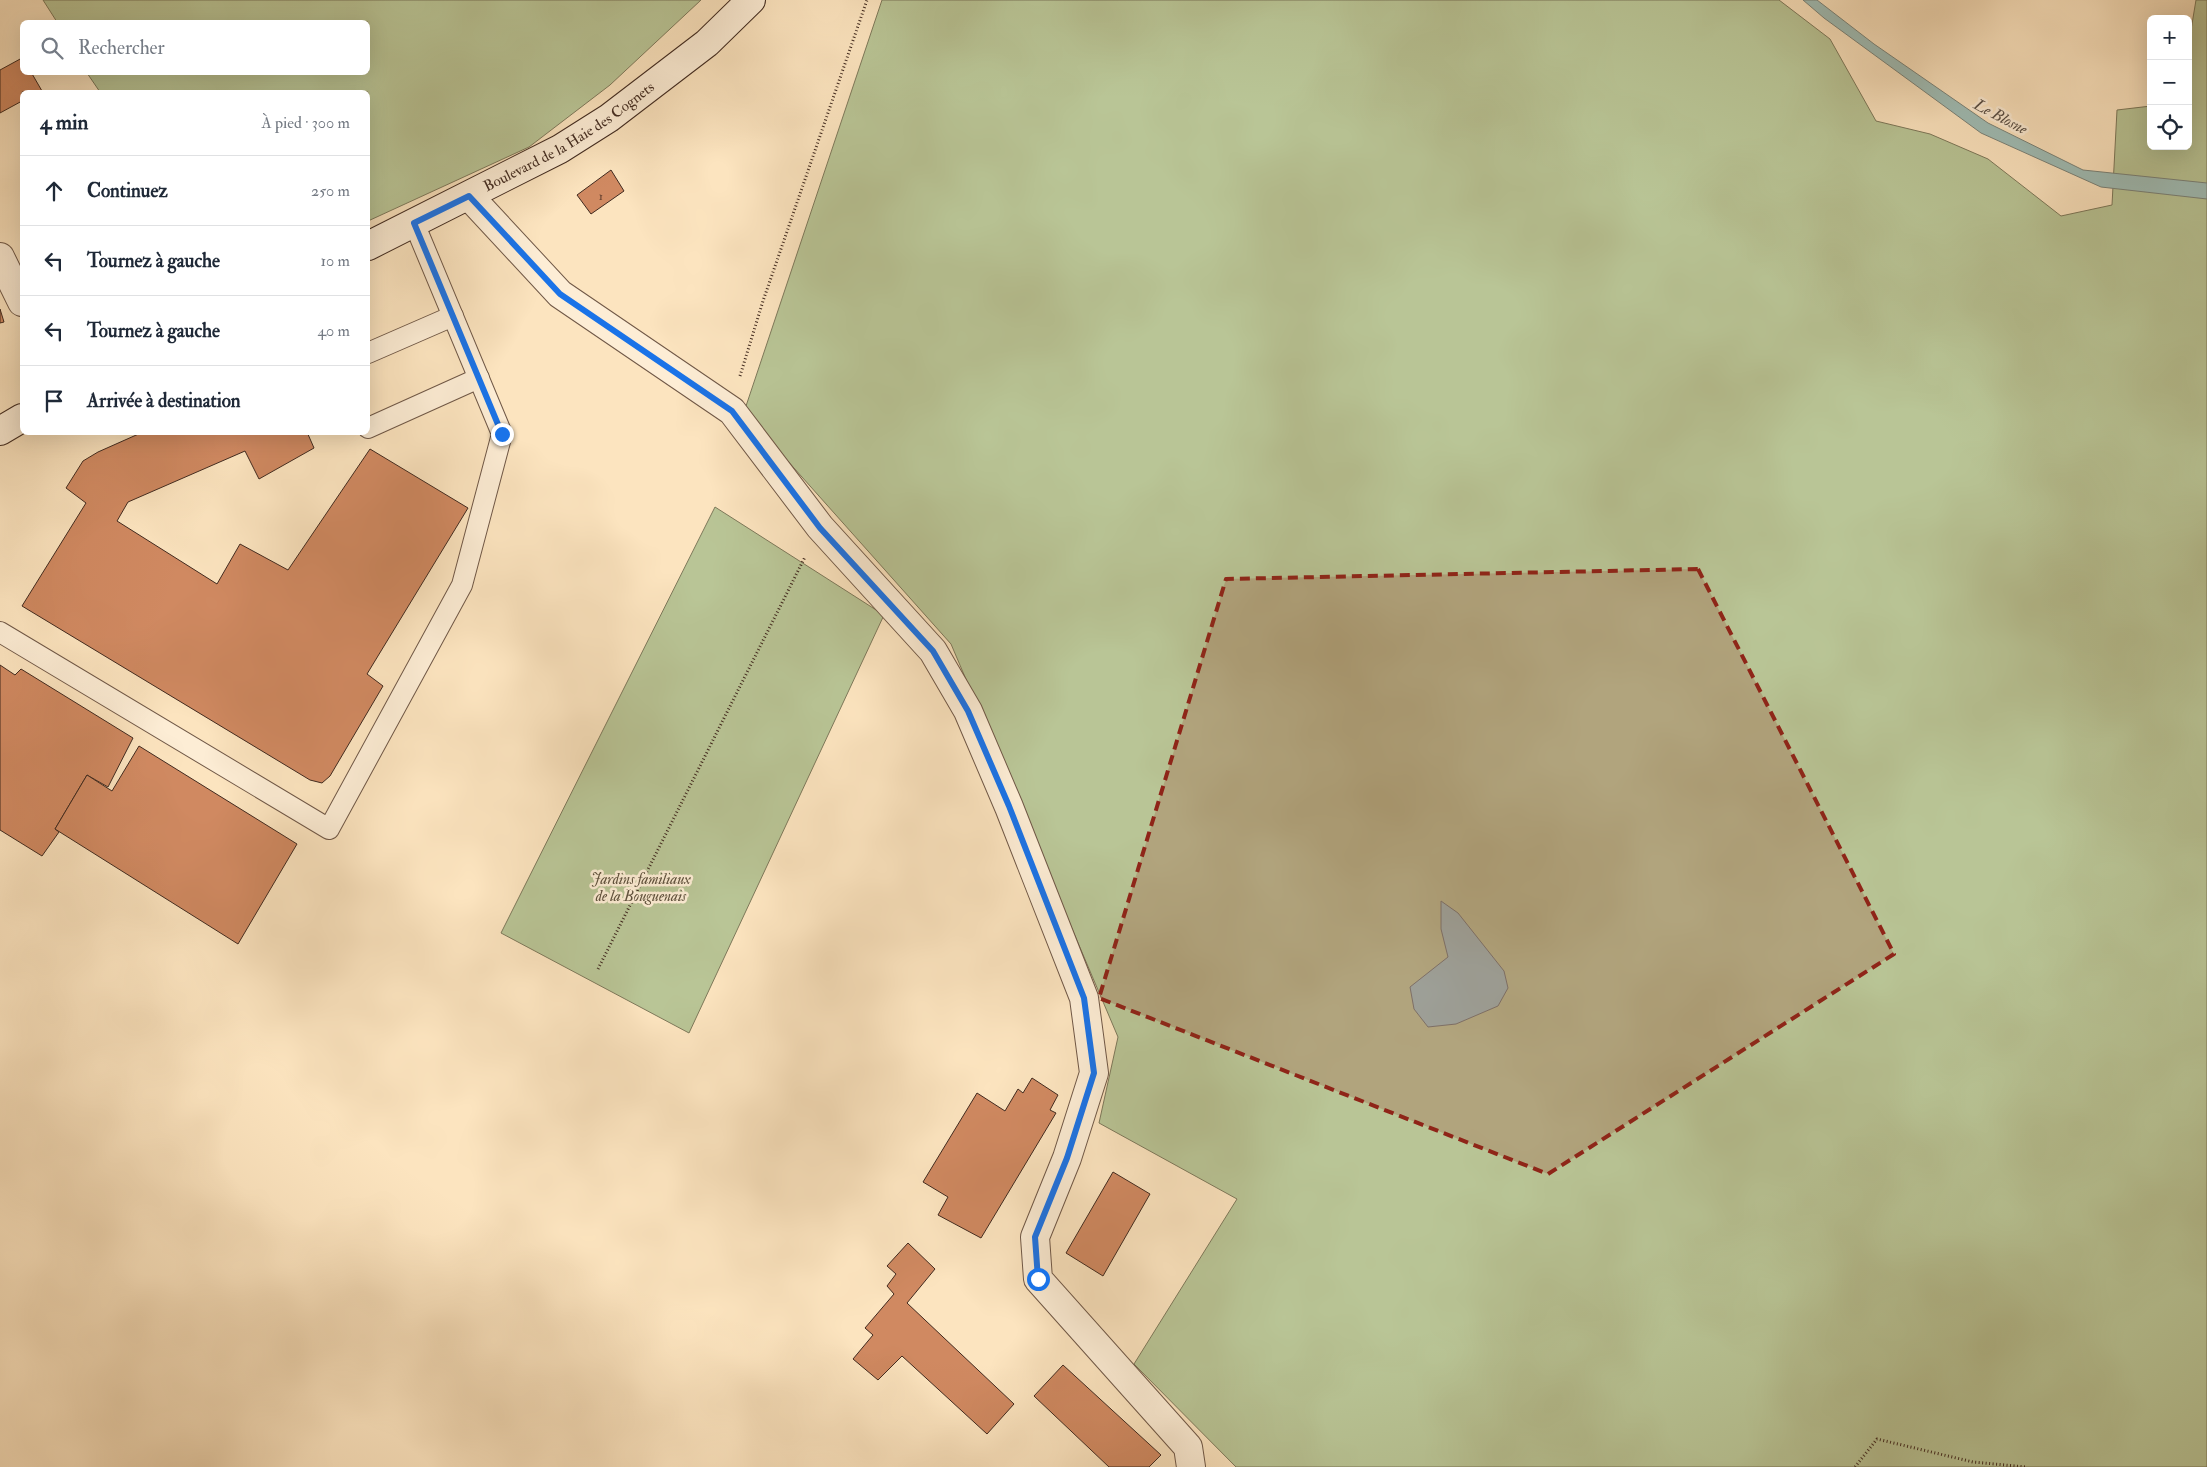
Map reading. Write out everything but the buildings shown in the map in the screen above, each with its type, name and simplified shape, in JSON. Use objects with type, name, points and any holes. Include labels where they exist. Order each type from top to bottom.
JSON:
[{"type":"street","name":"Boulevard de la Haie des Cognets","points":[[370,245],[560,149],[610,118],[707,43],[751,0]]},
{"type":"street","points":[[469,196],[560,294],[732,411],[820,528],[933,651],[968,711],[1009,806],[1084,998],[1094,1073],[1067,1158],[1035,1237],[1038,1279],[1188,1447],[1191,1467]]},
{"type":"street","points":[[0,257],[20,298]]},
{"type":"street","points":[[0,430],[20,419]]},
{"type":"lane","points":[[0,632],[329,829],[462,585],[502,434],[414,223]]},
{"type":"lane","points":[[370,352],[453,316]]},
{"type":"lane","points":[[370,427],[478,378]]},
{"type":"path","points":[[738,382],[763,301],[867,0]]},
{"type":"path","points":[[598,970],[792,583]]},
{"type":"path","points":[[1855,1467],[1877,1439],[1973,1462],[2026,1467]]},
{"type":"highlighted area","points":[[1698,569],[1894,954],[1548,1174],[1099,998],[1226,579]]},
{"type":"green space","points":[[43,0],[701,0],[610,85],[529,147],[370,220],[370,90],[99,90],[88,75],[370,75],[370,20],[56,20]]},
{"type":"green space","points":[[882,0],[1779,0],[1830,39],[1876,121],[1930,134],[1988,159],[2061,216],[2112,205],[2117,110],[2147,106],[2147,150],[2192,150],[2192,24],[2196,0],[2207,0],[2207,1467],[1236,1467],[1134,1364],[1237,1199],[1099,1123],[1118,1037],[951,644],[744,412]]},
{"type":"green space","name":"Jardins familiaux de la Bouguenais","points":[[715,507],[884,615],[689,1033],[501,933]]},
{"type":"water","points":[[1803,0],[1817,0],[1874,44],[1988,123],[2083,170],[2207,183],[2207,199],[2101,187],[1981,133],[1824,18]]},
{"type":"water","points":[[1441,901],[1458,913],[1504,971],[1508,988],[1498,1006],[1456,1024],[1428,1027],[1414,1009],[1410,987],[1448,957],[1441,929]]},
{"type":"route","points":[[502,434],[414,223],[469,196],[560,294],[732,411],[820,528],[933,651],[968,711],[1009,806],[1084,998],[1094,1073],[1067,1158],[1035,1237],[1038,1279]]},
{"type":"water label","name":"Le Blosne","points":[[2001,116]]}]
